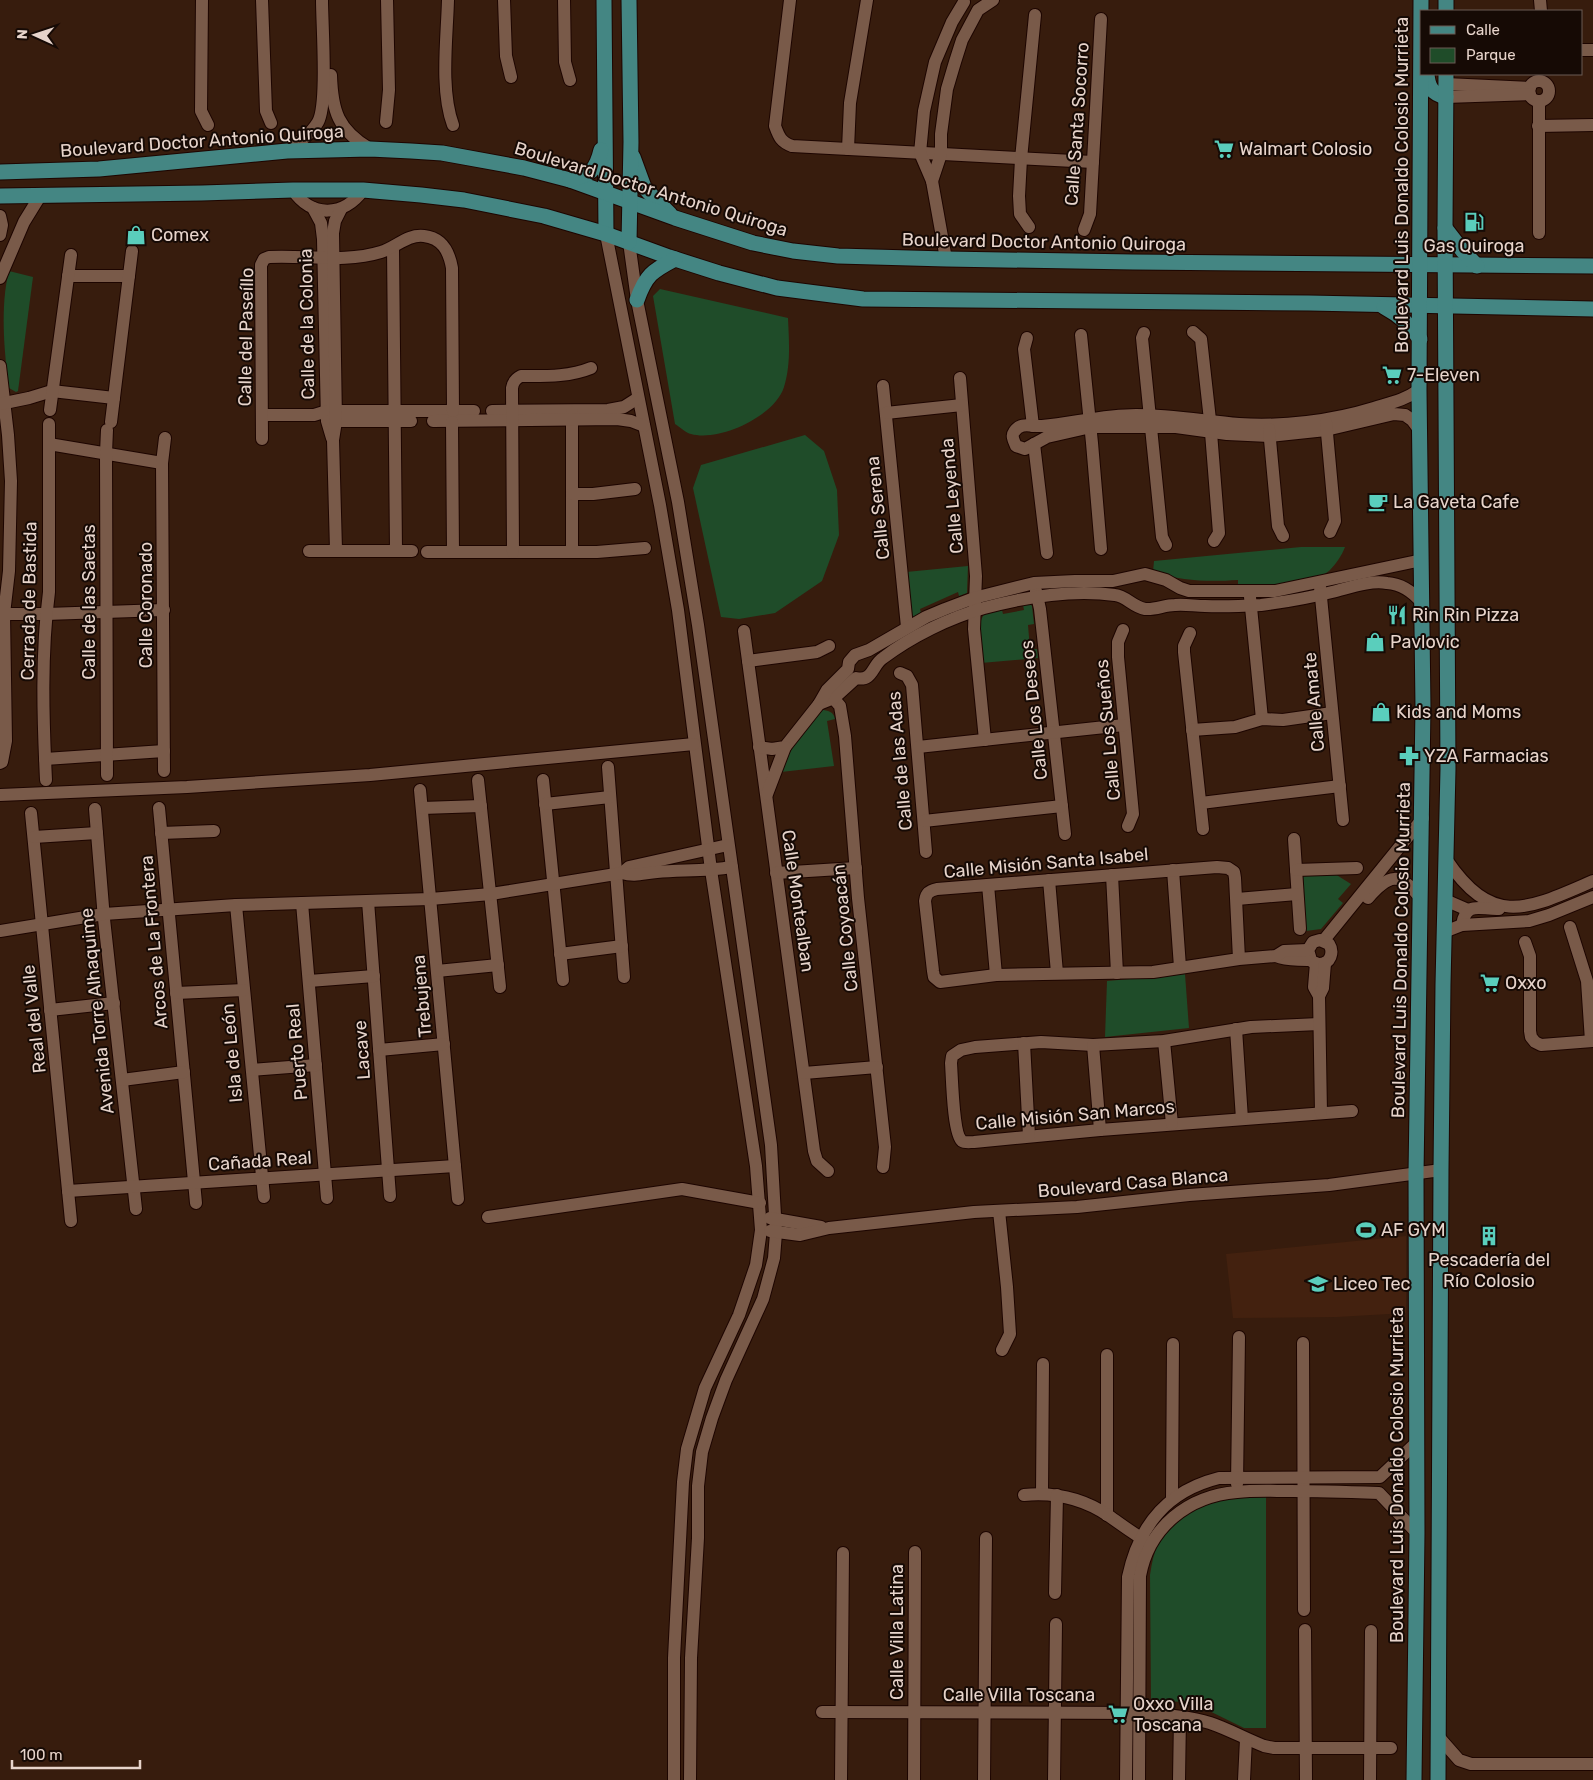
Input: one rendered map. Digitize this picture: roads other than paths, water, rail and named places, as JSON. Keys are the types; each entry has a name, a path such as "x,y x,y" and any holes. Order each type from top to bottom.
{"main road":[{"path":"604,0 606,234"},
{"path":"629,0 629,242"},
{"name":"Boulevard Luis Donaldo Colosio Murrieta","path":"1414,1780 1417,1533 1416,1174 1423,818 1419,390 1421,75"},
{"path":"1427,75 1428,84 1438,96 1446,85"},
{"path":"1438,1780 1437,1642 1441,1170 1444,932 1448,812 1446,85"},
{"path":"570,180 589,174 595,168 605,139"},
{"name":"Boulevard Doctor Antonio Quiroga","path":"0,172 99,169 287,151 370,149 442,154 524,168 570,180 675,218 753,243 792,251 847,256 946,260 1593,266"},
{"path":"606,158 612,164 623,166 630,157"},
{"path":"630,157 644,186 675,218"},
{"path":"0,196 363,190 464,200 544,216 606,234 719,273 777,288 863,298 1593,309"},
{"path":"1390,264 1411,250 1420,227"},
{"path":"1445,228 1462,250 1478,266"},
{"path":"637,300 648,277 675,259"},
{"path":"1380,305 1400,316 1410,325 1420,339"},
{"path":"1446,346 1455,324 1464,313 1474,307"},
{"path":"1422,610 1427,626 1432,660 1436,664 1448,668"},
{"path":"1423,707 1436,707 1440,713 1441,770 1448,812"},
{"path":"1416,1642 1437,1642"}],"street":[{"path":"202,0 201,111 208,125"},
{"path":"262,0 266,111 271,123"},
{"path":"287,151 311,131 318,123 322,113 322,0"},
{"path":"330,0 332,89 336,113 349,133 370,149"},
{"path":"386,122 389,90 387,0"},
{"path":"448,0 446,87 447,104 453,125"},
{"path":"504,0 506,56 511,77"},
{"path":"564,0 565,62 570,80"},
{"path":"790,0 775,126 779,138 785,143 792,146 1092,162"},
{"path":"848,149 850,103 867,0"},
{"path":"932,181 940,154 947,89 962,40 978,10 993,0"},
{"path":"946,260 932,181 920,153 924,111 934,62 947,31 964,1 978,10"},
{"path":"1029,227 1020,214 1021,159 1035,15"},
{"name":"Calle Santa Socorro","path":"1084,230 1090,214 1101,20"},
{"path":"1446,85 1494,91 1536,87 1539,233"},
{"path":"322,113 336,113"},
{"path":"1538,126 1593,125"},
{"name":"Calle de la Colonia","path":"293,190 302,201 313,208 322,231 329,258"},
{"path":"313,208 327,211 341,209 350,205 363,190"},
{"path":"0,278 24,222 40,196"},
{"name":"Calle de la Colonia","path":"336,550 333,440 328,416 329,258 334,227 341,209"},
{"path":"0,216 2,225 0,235"},
{"path":"606,234 684,642 694,744 760,1203 761,1223 756,1265 739,1315 705,1388 687,1449 681,1506 674,1658 674,1780"},
{"name":"Calle del Paseíllo","path":"262,439 262,262 267,258 273,257 329,258 374,254 393,248 408,238 425,236 438,241 447,250 452,268 453,552"},
{"path":"629,242 637,300 678,502 688,565 771,1145 776,1219 774,1258 763,1299 726,1380 702,1452 698,1486 698,1538 691,1658 690,1780"},
{"path":"393,248 396,550"},
{"path":"2,404 29,398 52,390 114,398 132,251"},
{"path":"50,410 71,254"},
{"path":"68,276 129,276"},
{"path":"1193,332 1201,339 1210,426 1219,533 1214,541"},
{"path":"1144,333 1142,338 1162,537 1166,545"},
{"path":"1081,335 1101,549"},
{"path":"1027,338 1024,349 1033,426"},
{"path":"0,366 2,404 10,459 11,481 9,571 2,614 6,741 5,754 0,763"},
{"path":"513,552 512,388 516,378 578,373 591,368"},
{"name":"Calle Leyenda","path":"960,378 976,576 974,612 985,740"},
{"name":"Calle Serena","path":"883,386 907,627"},
{"path":"1090,423 1047,437 1029,448 1016,446 1013,437 1014,432 1020,426 1090,423 1150,421 1176,428 1210,426 1269,430 1326,425 1368,415 1419,390"},
{"name":"Calle de las Saetas","path":"107,775 106,453 114,398"},
{"path":"616,414 638,398"},
{"path":"886,413 962,406"},
{"path":"433,421 474,411"},
{"path":"492,411 512,416"},
{"path":"262,415 512,416 616,414 644,426"},
{"path":"1368,415 1400,414 1412,420 1420,431"},
{"path":"572,415 572,552"},
{"path":"394,416 411,421"},
{"name":"Cerrada de Bastida","path":"46,780 44,676 46,614 49,592 49,424"},
{"path":"1326,425 1335,521 1330,532"},
{"path":"1269,430 1278,526 1283,536"},
{"name":"Calle Coronado","path":"164,771 162,463 165,438"},
{"path":"49,444 162,463"},
{"path":"1034,444 1047,554"},
{"path":"572,494 593,494 635,489"},
{"path":"427,552 620,552 645,548"},
{"path":"309,551 412,551"},
{"path":"1422,560 1275,591 1189,591 1146,574 1113,581 1034,583 974,598 926,617 869,650 855,655 849,662 852,673 862,679 868,677 873,672 877,662 915,638 974,612 1037,597 1087,593 1117,595 1147,609 1171,605 1251,606 1294,600 1368,584 1387,582 1406,588 1422,610"},
{"path":"671,567 688,565"},
{"path":"1125,598 1124,588 1128,578"},
{"name":"Calle Amate","path":"1319,582 1343,820"},
{"name":"Calle Los Deseos","path":"1034,583 1054,732 1065,834"},
{"path":"1171,605 1175,592 1172,584"},
{"path":"1250,592 1262,719"},
{"path":"2,614 164,610"},
{"name":"Calle Los Sueños","path":"1123,630 1119,637 1117,649 1133,814 1128,826"},
{"name":"Calle Montealban","path":"744,631 814,1150 817,1161 828,1171"},
{"path":"1190,633 1186,640 1184,652 1203,828"},
{"path":"892,636 900,647"},
{"path":"748,661 817,652 829,646"},
{"path":"766,797 785,747 819,704 852,673"},
{"name":"Calle de las Adas","path":"900,673 907,676 912,685 926,852"},
{"name":"Calle Coyoacán","path":"830,694 840,706 845,736 856,868 885,1147 883,1167"},
{"path":"1192,730 1235,727 1262,719 1283,720 1332,713"},
{"path":"918,746 1124,725"},
{"path":"0,795 187,788 362,775 694,744"},
{"path":"759,747 772,749 785,747"},
{"path":"45,759 164,751"},
{"path":"608,768 619,873 624,977"},
{"path":"478,780 500,987"},
{"path":"543,780 563,980"},
{"path":"1201,803 1340,786"},
{"name":"Trebujena","path":"420,790 458,1199"},
{"path":"546,804 610,797"},
{"path":"422,808 481,806"},
{"path":"924,822 1062,806"},
{"name":"Arcos de La Frontera","path":"159,808 184,1072"},
{"name":"Avenida Torre Alhaquime","path":"95,809 104,914 136,1209"},
{"name":"Real del Valle","path":"31,813 71,1221"},
{"path":"1326,942 1423,818"},
{"path":"161,833 214,830"},
{"path":"34,837 97,833"},
{"path":"1294,839 1300,929"},
{"path":"0,931 104,914 236,905 368,902 490,894 619,873 629,868 728,845"},
{"path":"1446,859 1454,871 1477,893 1490,902 1503,907"},
{"path":"619,873 632,876 655,872 711,870 732,867"},
{"name":"Calle Misión Santa Isabel","path":"1239,959 1235,878 1234,872 1231,869 1218,867 1173,870 937,889 926,894 925,901 933,971 936,980 940,982 996,975 1153,972 1239,959 1276,956 1284,960 1315,959"},
{"path":"776,873 856,868"},
{"path":"1296,870 1357,868"},
{"path":"1173,870 1180,967"},
{"path":"1112,875 1117,973"},
{"path":"1049,880 1057,973"},
{"path":"1326,942 1377,888 1387,880 1403,881 1411,886 1420,898"},
{"path":"1445,900 1468,910 1480,907 1500,909 1503,907 1526,906 1547,901 1593,881"},
{"path":"988,885 996,975"},
{"path":"1236,899 1298,894"},
{"path":"1444,932 1462,925 1529,921 1593,897"},
{"name":"Lacave","path":"368,902 390,1196"},
{"name":"Puerto Real","path":"302,903 327,1198"},
{"name":"Isla de León","path":"236,905 264,1197"},
{"path":"1526,906 1529,921"},
{"path":"1462,925 1463,917 1468,910"},
{"path":"1525,942 1530,956 1529,1018 1531,1037 1535,1042 1542,1045 1592,1041 1587,981 1570,927"},
{"path":"1315,959 1330,958 1332,954 1326,942 1320,940 1313,942 1315,959 1323,988 1319,996 1321,1113"},
{"path":"560,954 622,946"},
{"path":"437,972 498,965"},
{"path":"309,981 374,976"},
{"path":"176,993 244,990"},
{"path":"50,1010 114,1003"},
{"name":"Calle Misión San Marcos","path":"1319,1024 1236,1029 1164,1041 1093,1045 1024,1043 961,1050 952,1056 951,1062 956,1130 961,1140 964,1142 974,1142 1172,1124 1352,1111"},
{"path":"1236,1029 1242,1119"},
{"path":"1164,1041 1172,1124"},
{"path":"1024,1043 1029,1136"},
{"path":"379,1050 444,1044"},
{"path":"1093,1045 1100,1130"},
{"path":"252,1070 316,1065"},
{"path":"804,1073 877,1067"},
{"path":"122,1080 184,1072 196,1203"},
{"name":"Cañada Real","path":"68,1191 455,1166"},
{"name":"Boulevard Casa Blanca","path":"761,1223 776,1233 800,1236 829,1228 999,1211 1077,1207 1189,1195 1328,1185 1441,1170"},
{"path":"488,1217 682,1189 760,1203"},
{"path":"999,1211 1010,1334 1002,1350"},
{"name":"Boulevard Casa Blanca","path":"761,1223 776,1219 829,1228"},
{"path":"1237,1491 1238,1337"},
{"path":"1303,1343 1304,1610"},
{"path":"1172,1344 1172,1498"},
{"path":"1107,1355 1108,1515"},
{"path":"1042,1494 1043,1364"},
{"path":"1416,1442 1380,1478 1378,1484 1379,1493 1417,1533"},
{"path":"687,1449 702,1452"},
{"path":"1140,1780 1140,1576 1149,1525 1172,1498 1203,1482 1220,1478 1237,1477 1346,1492 1379,1493"},
{"path":"1126,1780 1125,1714 1128,1577 1134,1553 1146,1540 1180,1512 1209,1497 1237,1491 1304,1485 1346,1478 1380,1478"},
{"path":"1346,1478 1346,1492"},
{"path":"1024,1495 1057,1495 1084,1503 1108,1515 1146,1540"},
{"path":"1055,1593 1057,1495"},
{"path":"984,1780 986,1538"},
{"name":"Calle Villa Latina","path":"914,1552 914,1780"},
{"path":"842,1780 843,1553"},
{"path":"1054,1780 1056,1624"},
{"path":"1305,1630 1306,1780"},
{"path":"1370,1631 1370,1780"},
{"path":"674,1658 691,1658"},
{"name":"Calle Villa Toscana","path":"822,1712 1139,1713 1180,1717 1212,1724 1246,1739 1274,1748 1391,1748"},
{"path":"1179,1780 1180,1717"},
{"path":"1437,1736 1459,1760 1471,1764 1593,1764"},
{"path":"1244,1780 1246,1739"}],"place":[{"name":"Walmart Colosio","path":"1224,149"},
{"name":"Gas Quiroga","path":"1474,222"},
{"name":"Comex","path":"136,235"},
{"name":"7-Eleven","path":"1392,375"},
{"name":"La Gaveta Cafe","path":"1378,502"},
{"name":"Rin Rin Pizza","path":"1397,615"},
{"name":"Pavlovic","path":"1375,642"},
{"name":"Kids and Moms","path":"1381,712"},
{"name":"YZA Farmacias","path":"1409,756"},
{"name":"Oxxo","path":"1490,983"},
{"name":"AF GYM","path":"1366,1230"},
{"name":"Pescadería del Río Colosio","path":"1489,1236"},
{"name":"Liceo Tec","path":"1318,1284"},
{"name":"Oxxo Villa Toscana","path":"1118,1714"}]}
